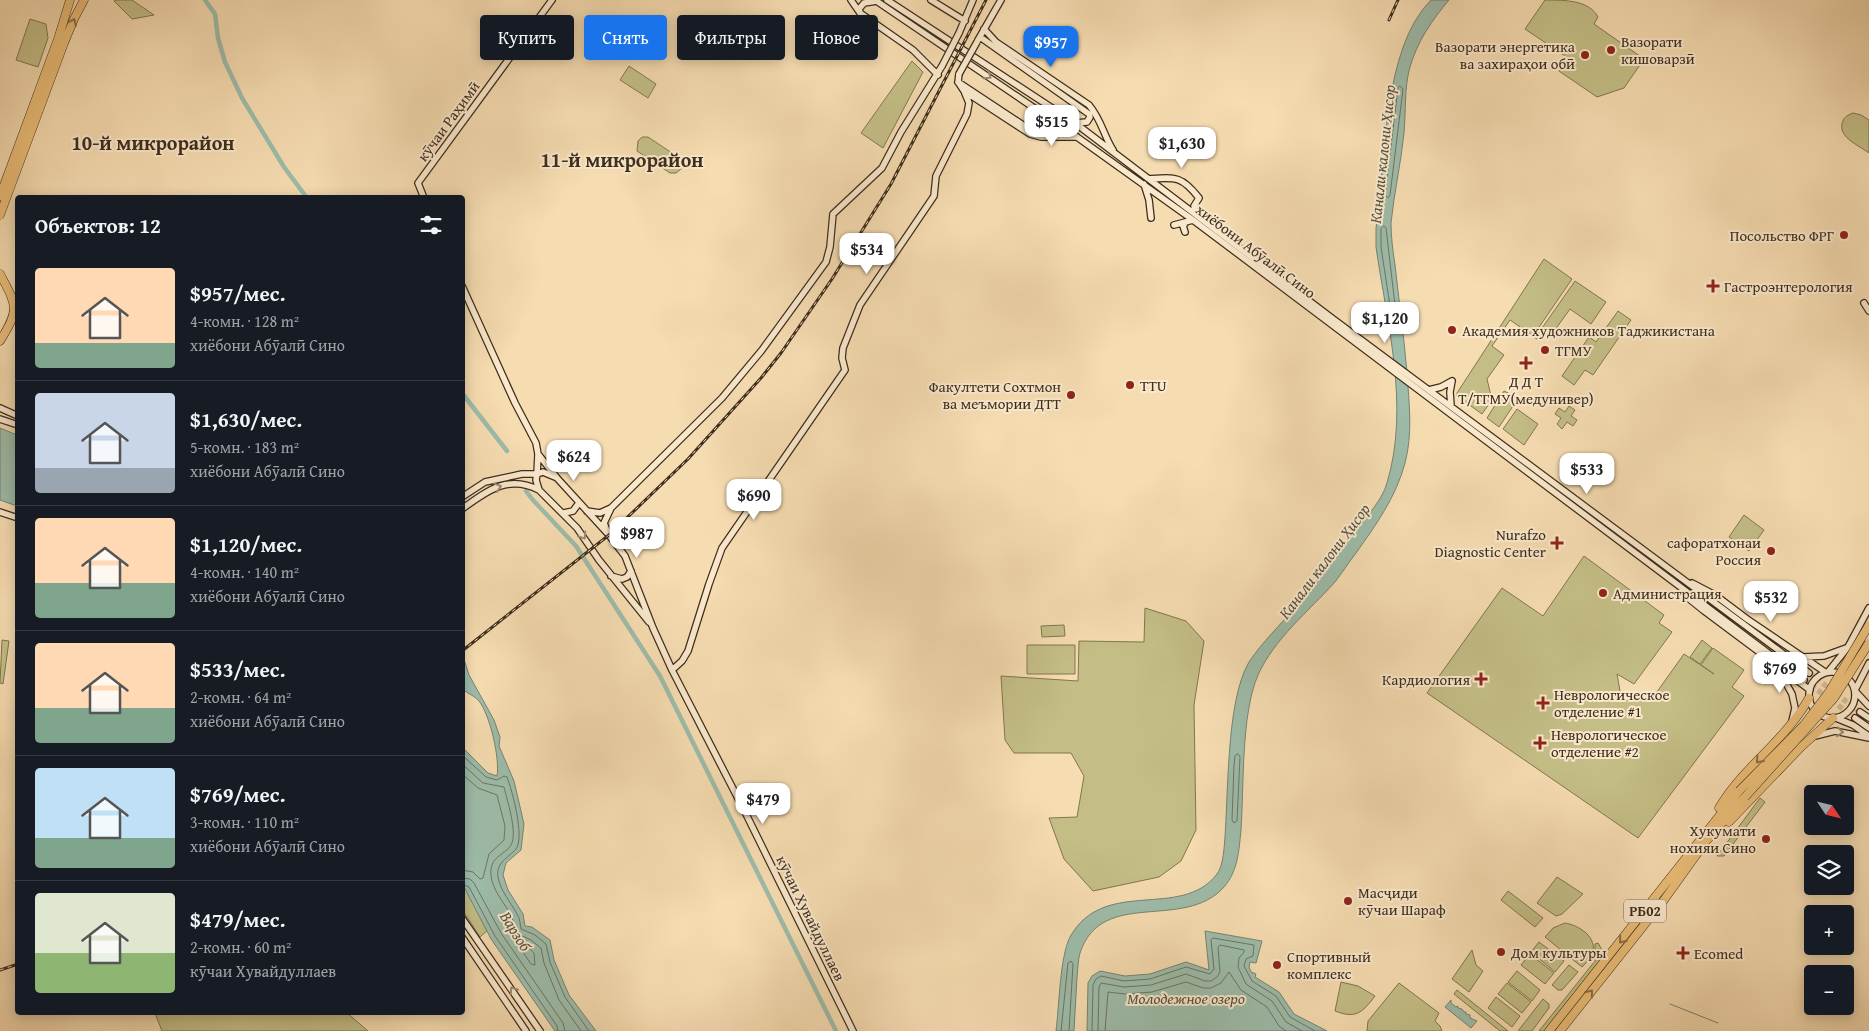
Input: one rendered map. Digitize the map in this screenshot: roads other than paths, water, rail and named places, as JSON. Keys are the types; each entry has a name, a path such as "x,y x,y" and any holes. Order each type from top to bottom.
{"highway":[{"path":"0,196 58,39 70,0"},
{"path":"0,215 64,43 84,0"},
{"path":"0,341 15,312 14,303 1,277"},
{"path":"1742,794 1804,725 1829,692 1869,625"},
{"path":"1742,794 1834,698 1869,643"},
{"name":"РБ02","path":"1549,1031 1689,856 1709,828 1726,796 1801,712 1810,694"},
{"name":"РБ02","path":"1704,845 1717,835 1811,737 1834,718"},
{"name":"РБ02","path":"1709,828 1742,794"},
{"name":"РБ02","path":"1560,1031 1660,905 1742,794"}],"main road":[{"name":"кӯчаи Раҳимӣ","path":"423,195 418,183 552,0"},
{"path":"851,0 860,13 913,50 938,75"},
{"name":"хиёбони Абӯалӣ Сино","path":"887,0 1075,122 1200,217 1331,321"},
{"path":"931,0 964,21"},
{"path":"609,535 604,523 611,508 722,398 762,350 826,262 830,247 833,214 882,168 901,132 938,75 973,0"},
{"path":"672,670 682,661 688,650 708,584 722,548 845,370 842,358 843,348 860,305 934,196 936,176 967,114 969,103 958,82 959,74 1000,0"},
{"path":"860,13 859,9 864,3 876,1"},
{"name":"хиёбони Абӯалӣ Сино","path":"876,1 1144,184 1425,389 1804,680"},
{"path":"984,29 996,42 1089,105 1100,120 1105,137 1116,154"},
{"path":"979,39 1089,114 1089,120 1086,122 1075,122"},
{"path":"958,82 1026,127 1031,128 1037,124 1038,119 1029,104"},
{"path":"964,91 1030,134 1041,137 1077,137"},
{"path":"969,103 980,100"},
{"path":"1149,179 1175,178 1182,180 1199,198 1194,208 1200,217"},
{"path":"1144,184 1151,218"},
{"path":"1174,225 1193,220"},
{"path":"1185,232 1184,224 1193,220"},
{"name":"кӯчаи Хувайдуллаев","path":"465,293 512,396 536,443 538,454 536,480 539,490 578,528 611,576 653,628"},
{"path":"1864,303 1869,311"},
{"path":"1425,389 1441,387 1452,382 1450,392 1451,406"},
{"name":"хиёбони Абӯалӣ Сино","path":"1425,389 1451,406 1809,673"},
{"path":"0,408 15,415"},
{"path":"0,419 15,424"},
{"name":"кӯчаи Хувайдуллаев","path":"538,454 625,556 653,628 672,670 746,814 853,1031"},
{"path":"465,495 485,482 522,474 543,472 557,478"},
{"path":"465,507 487,491 508,484 528,484 539,490"},
{"path":"564,513 573,511 579,503"},
{"path":"587,511 600,512 611,508"},
{"path":"0,512 15,517"},
{"path":"611,576 627,577 631,571"},
{"path":"1684,580 1716,595 1827,672 1834,671 1846,675 1853,684 1855,697 1847,713 1834,718"},
{"path":"1680,586 1688,598 1776,665 1810,694 1815,710 1820,714 1853,725 1869,737"},
{"path":"1810,694 1815,679 1827,672 1848,647 1869,608"},
{"path":"1803,657 1824,656 1848,647"},
{"path":"1855,691 1869,663"},
{"path":"1776,665 1794,701 1795,708 1791,723"},
{"path":"1855,691 1869,706"},
{"path":"1860,712 1869,718"},
{"path":"1855,718 1869,728"},
{"path":"1811,737 1835,731 1869,737"},
{"path":"465,922 503,974 540,1031"},
{"path":"465,941 526,1031"}],"water":[{"path":"1431,0 1449,0 1426,32 1410,67 1406,92 1403,144 1391,223 1406,360 1410,429 1405,463 1401,475 1385,510 1356,553 1335,582 1273,649 1258,675 1249,709 1246,730 1241,830 1238,853 1229,881 1207,900 1188,907 1125,915 1106,921 1091,933 1080,953 1074,1031 1056,1031 1064,956 1070,937 1085,919 1102,908 1122,903 1184,895 1202,888 1219,871 1226,829 1229,752 1241,680 1254,655 1317,580 1373,509 1385,490 1394,454 1397,395 1376,247 1376,228 1389,108 1395,76 1403,47 1415,21"},
{"path":"0,428 15,434 15,505 0,500"},
{"name":"Варзоб","path":"465,662 469,675 494,720 500,737 499,746 514,781 524,824 521,850 506,863 503,875 508,890 523,914 525,926 532,927 550,940 554,960 569,995 596,1031 555,1031 491,939 465,889 465,750 488,773 497,776 498,768 496,748 487,716 479,701 465,691"},
{"name":"Молодежное озеро","path":"1205,931 1262,941 1256,963 1250,962 1251,972 1256,974 1255,977 1279,992 1294,1014 1327,1031 1087,1031 1088,983 1092,976 1100,971 1125,976 1150,974 1186,962 1209,970"},
{"path":"1451,1000 1451,1003 1470,1015 1470,1018 1477,1021 1471,1028 1445,1007"}],"waterway":[{"path":"205,0 215,14 218,38 225,62 242,98 284,167 305,195"},
{"path":"465,397 507,451"},
{"path":"526,491 576,546 660,676 836,1031"},
{"path":"1670,1004 1718,1023"}],"tunnel":[{"path":"1809,673 1860,712"},
{"path":"1804,680 1855,718"}],"railway":[{"path":"465,649 609,535 688,459 761,378 781,353 832,279 891,184 986,0"},
{"path":"1389,20 1398,0"},
{"path":"0,970 15,965"}],"place":[{"name":"Вазорати кишоварзӣ","path":"1611,50"},
{"name":"Вазорати энергетика ва захираҳои обӣ","path":"1585,55"},
{"name":"Посольство ФРГ","path":"1844,235"},
{"name":"Гастроэнтерология","path":"1713,286"},
{"name":"Академия художников Таджикистана","path":"1452,330"},
{"name":"ТГМУ","path":"1545,350"},
{"name":"Д Д Т Т/ТГМУ(медунивер)","path":"1526,363"},
{"name":"TTU","path":"1130,385"},
{"name":"Факултети Сохтмон ва меъмории ДТТ","path":"1071,395"},
{"name":"Nurafzo Diagnostic Center","path":"1557,543"},
{"name":"сафоратхонаи Россия","path":"1771,551"},
{"name":"Администрация","path":"1603,593"},
{"name":"Кардиология","path":"1481,679"},
{"name":"Неврологическое отделение #1","path":"1543,703"},
{"name":"Неврологическое отделение #2","path":"1540,743"},
{"name":"Хукумати нохияи Сино","path":"1766,839"},
{"name":"Масҷиди кӯчаи Шараф","path":"1348,901"},
{"name":"Дом культуры","path":"1501,952"},
{"name":"Ecomed","path":"1683,953"},
{"name":"Спортивный комплекс","path":"1277,965"}],"district":[{"name":"10-й микрорайон","path":"153,142"},
{"name":"11-й микрорайон","path":"622,159"}],"water label":[{"name":"Канали калони Ҳисор","path":"1382,154"},
{"name":"Канали калони Ҳисор","path":"1324,561"}]}
